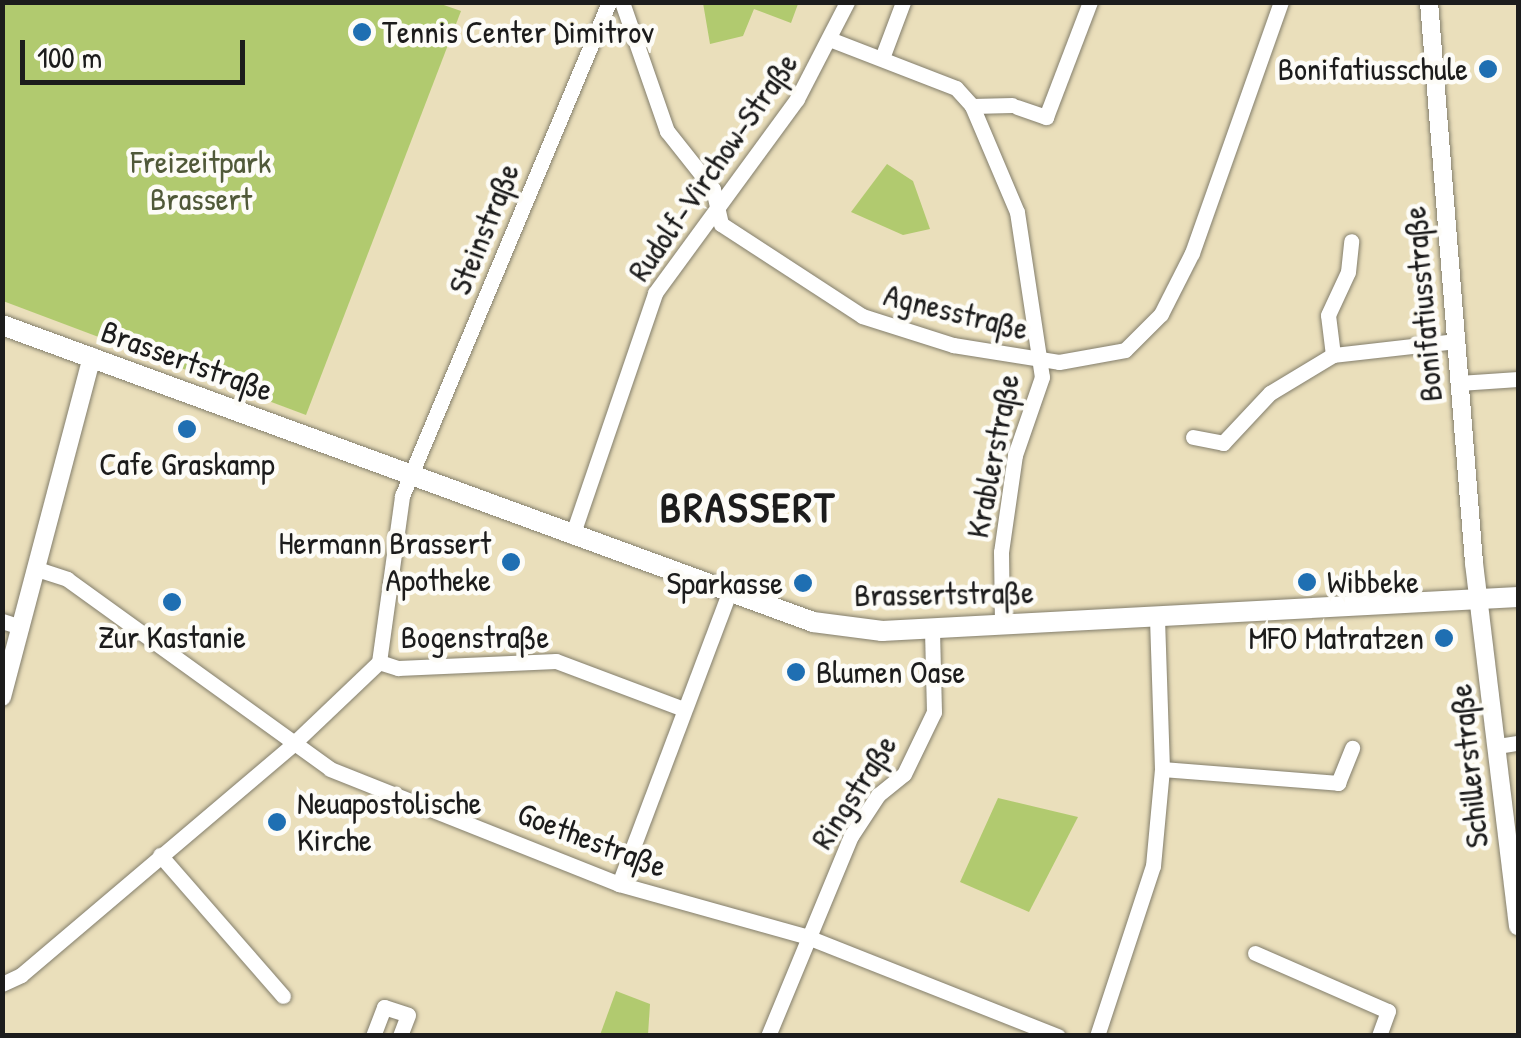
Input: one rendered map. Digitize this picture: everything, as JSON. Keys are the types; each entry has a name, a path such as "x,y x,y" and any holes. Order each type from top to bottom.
{"main road":[{"name":"Brassertstraße","path":"2,325 411,478 813,622 932,628 1518,597"}],"street":[{"name":"Steinstraße","path":"411,478 609,2"},
{"name":"Agnesstraße","path":"622,2 667,131 713,189 721,224 790,275 862,316 954,345 1038,361 1125,350 1162,314 1192,253 1282,2"},
{"name":"Rudolf-Virchow-Straße","path":"572,536 655,293 832,40 846,2"},
{"path":"882,58 903,2"},
{"path":"832,40 956,88 972,106 1015,106 1046,117 1090,2"},
{"name":"Bonifatiusstraße","path":"1429,2 1480,599"},
{"name":"Krablerstraße","path":"972,106 1016,212 1042,377 1015,455 1007,504 1002,624"},
{"path":"1333,356 1328,315 1348,272 1351,241"},
{"path":"1194,438 1214,446 1230,439 1270,393 1333,356 1455,341"},
{"path":"2,697 12,624 37,569 92,357"},
{"path":"1459,384 1518,379"},
{"name":"Bogenstraße","path":"2,984 21,976 292,744 378,662 402,496 411,478"},
{"name":"Goethestraße","path":"37,569 68,579 330,769 619,884 805,936 1058,1036"},
{"path":"619,884 729,594"},
{"name":"Schillerstraße","path":"1480,599 1518,926"},
{"path":"1097,1036 1152,866 1162,769 1157,617"},
{"name":"Ringstraße","path":"768,1036 805,936 851,836 878,794 904,774 934,712 932,628"},
{"name":"Bogenstraße","path":"378,662 398,668 556,661 684,710"},
{"path":"1498,746 1518,743"},
{"path":"1162,769 1338,782 1352,748"},
{"path":"160,855 282,996"},
{"path":"1255,953 1388,1010 1379,1036"},
{"path":"373,1036 384,1007 408,1014 400,1036"}],"green space":[{"name":"Freizeitpark Brassert","path":"3,3 438,3 461,11 306,415 3,301"},
{"path":"703,3 798,4 791,23 754,9 743,36 710,44"},
{"path":"887,164 913,181 930,229 903,235 851,212"},
{"path":"998,798 1078,817 1029,912 960,882"},
{"path":"616,991 650,1004 648,1035 600,1035"}],"place":[{"name":"Tennis Center Dimitrov","path":"362,32"},
{"name":"Bonifatiusschule","path":"1488,69"},
{"name":"Cafe Graskamp","path":"187,429"},
{"name":"Hermann Brassert Apotheke","path":"511,562"},
{"name":"Wibbeke","path":"1307,582"},
{"name":"Sparkasse","path":"803,583"},
{"name":"Zur Kastanie","path":"172,602"},
{"name":"MFO Matratzen","path":"1444,638"},
{"name":"Blumen Oase","path":"796,672"},
{"name":"Neuapostolische Kirche","path":"277,822"}],"district":[{"name":"BRASSERT","path":"748,507"}]}
